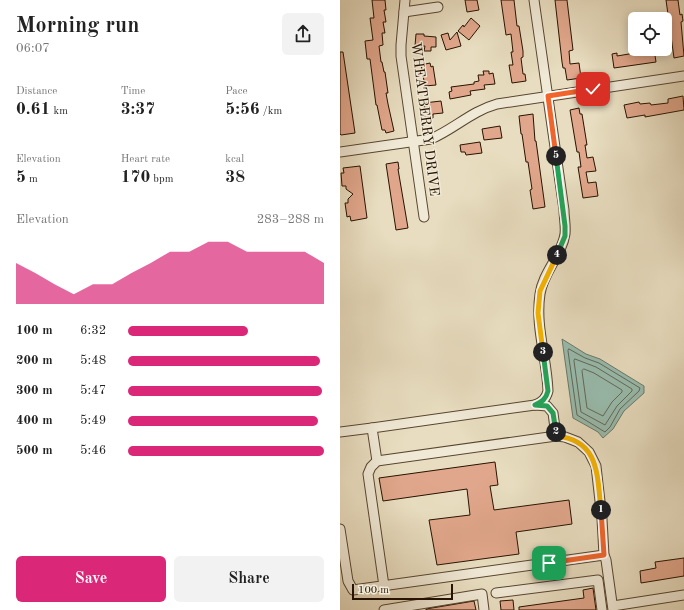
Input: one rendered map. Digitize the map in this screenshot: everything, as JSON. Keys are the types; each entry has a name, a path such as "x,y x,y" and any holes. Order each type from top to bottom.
{"street":[{"name":"WHEATBERRY DRIVE","path":"405,0 400,51 424,217"},
{"path":"534,0 564,210 565,236 540,291 538,313 548,391 542,402 535,405"},
{"path":"404,12 438,7"},
{"path":"340,152 431,139 487,106 684,76"},
{"path":"342,432 535,405 547,406 553,413 556,436"},
{"path":"372,428 377,461"},
{"path":"384,586 368,474 371,467 377,461 556,436 565,437 578,442 589,452 596,466 602,519 604,555 613,608 684,595"},
{"path":"340,529 348,581 353,590 604,555"},
{"path":"496,593 598,580 602,610"},
{"path":"384,610 482,594 484,610"}],"water":[{"path":"562,339 586,354 600,359 644,386 644,393 624,411 613,429 603,438 598,432 573,418"}],"building":[{"path":"372,0 385,0 386,10 384,10 386,22 383,22 385,33 382,33 383,45 379,46 381,62 385,72 388,93 386,93 394,131 386,133 385,130 382,130 376,105 370,59 367,59 365,41 373,40 370,18 374,18"},
{"path":"465,0 477,0 479,10 467,12"},
{"path":"501,0 514,0 517,26 519,26 523,51 523,57 521,58 523,74 525,74 526,81 512,83 509,65 513,65 511,34 506,35"},
{"path":"555,0 567,0 573,50 569,51 570,64 579,63 581,78 567,80 565,68 563,68"},
{"path":"666,0 678,0 680,15 682,14 683,21 681,22 684,56 674,58 672,44 672,12 668,12"},
{"path":"471,18 480,26 469,40 458,31 463,25 464,27"},
{"path":"457,32 461,46 446,50 441,35 448,33 450,40"},
{"path":"416,34 436,37 436,47 431,47 431,51 424,51 425,46 415,46"},
{"path":"340,52 343,52 355,133 341,135 340,134"},
{"path":"617,53 617,56 628,54 628,56 655,56 656,62 614,68 612,54"},
{"path":"430,63 431,67 433,66 436,85 425,86 421,65"},
{"path":"483,71 489,71 489,74 493,73 495,84 484,85 485,89 470,91 471,95 450,99 449,92 452,91 451,87 474,84 474,82 479,81 478,75 484,75"},
{"path":"683,96 684,110 645,117 645,115 627,118 624,105 639,102 640,104 650,103 651,105 668,103 668,99"},
{"path":"441,101 443,113 433,114 433,118 425,119 424,103"},
{"path":"579,108 580,114 582,114 587,145 585,145 587,158 593,157 596,171 586,172 588,183 596,182 598,196 583,198 578,167 581,167 579,152 577,152 570,110"},
{"path":"533,114 535,141 545,207 533,209 528,162 526,162 519,116"},
{"path":"500,126 502,138 484,140 482,129"},
{"path":"480,142 482,153 466,155 465,152 461,152 460,145"},
{"path":"398,162 408,228 396,230 386,164"},
{"path":"360,166 367,218 351,221 350,216 347,217 345,203 348,203 348,199 353,194 346,189 346,186 342,186 341,173 344,173 343,168"},
{"path":"495,462 498,485 490,486 494,510 569,500 572,524 516,532 519,554 437,565 429,520 470,515 467,489 383,501 379,478"},
{"path":"684,558 684,576 641,583 640,571 656,568 655,562"},
{"path":"593,588 596,610 519,610 519,607 584,598 583,590"},
{"path":"513,600 514,610 501,610 500,601"},
{"path":"474,601 476,610 426,610 426,609"}],"route":[{"path":"549,563 604,555 602,519 596,466 589,452 578,442 565,437 556,436 553,413 547,406 535,405 542,402 548,391 538,313 540,291 565,236 564,210 548,96 593,89"}]}
